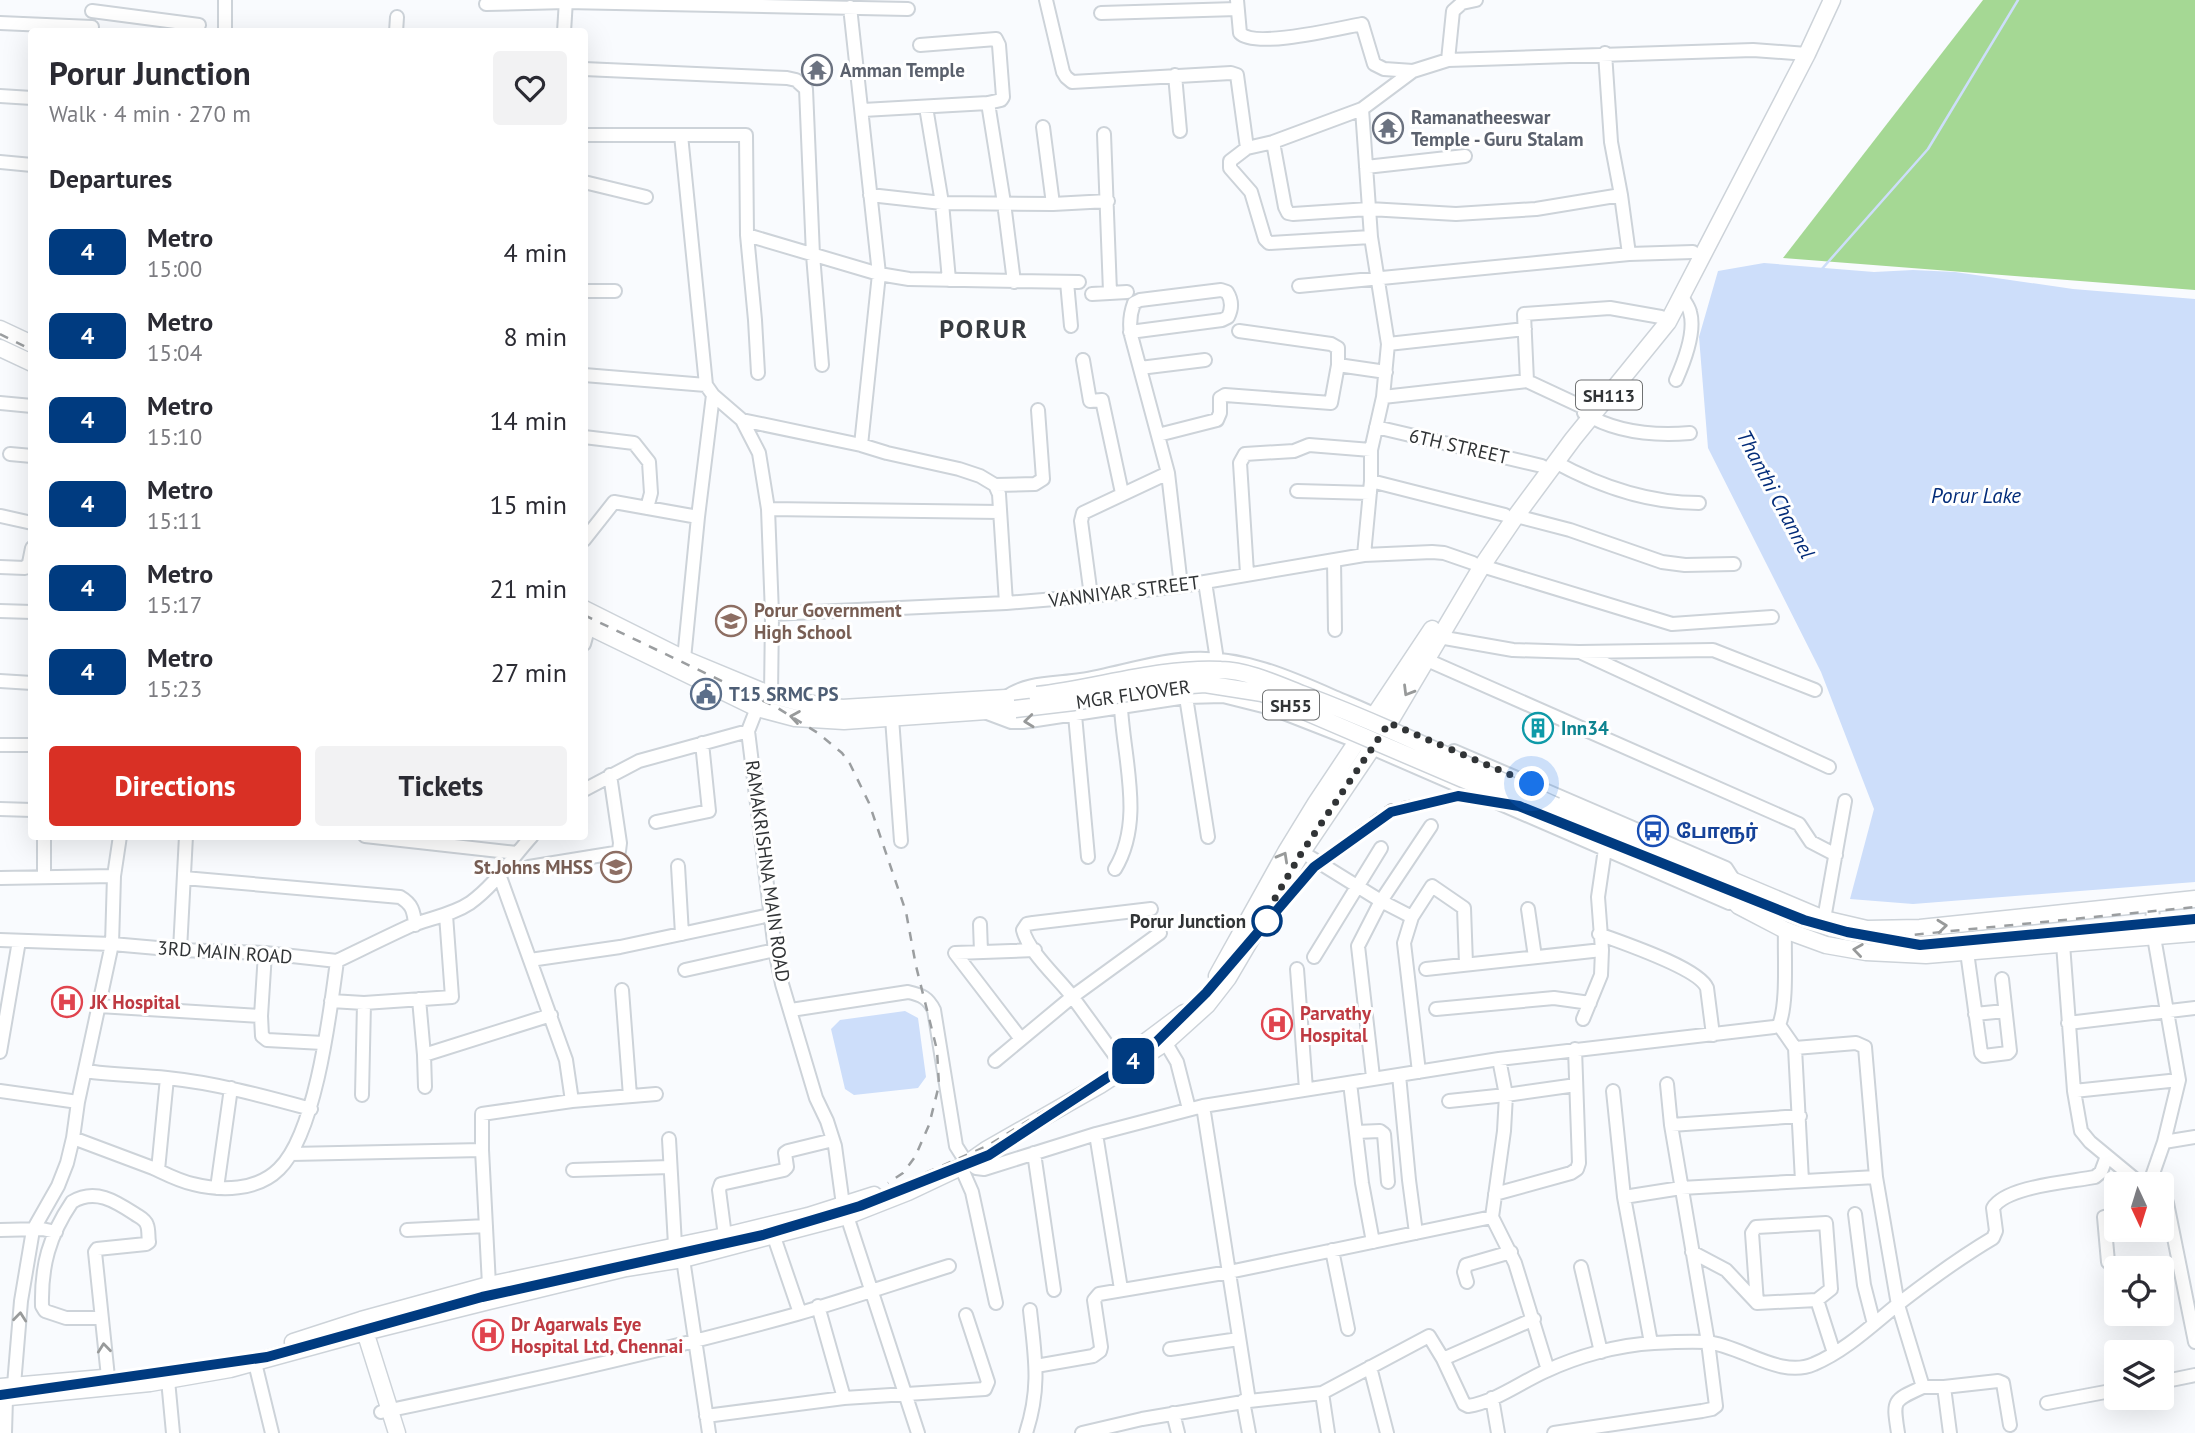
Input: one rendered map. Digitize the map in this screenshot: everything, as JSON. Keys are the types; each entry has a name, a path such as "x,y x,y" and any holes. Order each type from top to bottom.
{"main road":[{"name":"SH113","path":"1804,54 1823,0"},
{"name":"SH113","path":"1588,413 1668,322 1682,297 1710,231 1832,0"},
{"name":"SH113","path":"1383,719 1415,654 1510,515 1661,317 1678,290 1693,253 1710,231"},
{"path":"0,329 28,342"},
{"path":"0,348 28,361"},
{"name":"SH113","path":"5,1392 84,1391 168,1380 255,1363 489,1285 774,1237 964,1162 1122,1066 1207,1005 1228,978 1365,746 1427,660 1477,565"},
{"name":"SH55","path":"588,612 626,637 757,708 795,718 844,721 985,712"},
{"name":"SH55","path":"588,625 684,659 771,695 798,702 842,708 1015,701"},
{"name":"MGR FLYOVER","path":"985,712 1015,701 1186,670 1235,672 1326,703 1556,806 1712,880 1739,906"},
{"name":"SH113","path":"1162,1037 1199,1000 1217,976 1316,803 1365,746"},
{"path":"1442,779 1455,751"},
{"name":"MGR FLYOVER","path":"1712,880 1735,882"},
{"name":"SH55","path":"1735,882 1824,919 1867,929 1920,928 2195,899"},
{"name":"SH55","path":"1739,906 1785,930 1826,945 1866,952 1926,955 2195,933"},
{"name":"SH113","path":"5,1392 169,1370 260,1353 359,1327 626,1268 725,1236 845,1210"},
{"path":"359,1327 386,1411 397,1433"},
{"path":"386,1411 388,1433"}],"street":[{"path":"225,0 225,28"},
{"path":"1046,0 1063,72 1072,82 1175,75 1237,75 1247,148"},
{"path":"1448,60 1452,11 1462,4 1476,0"},
{"path":"564,28 566,1"},
{"path":"486,4 566,1 826,4 908,9"},
{"path":"1101,13 1237,5 1240,33 1247,38 1298,36 1362,24 1374,64 1384,69 1413,71"},
{"path":"92,28 93,6 200,25"},
{"path":"850,7 879,274 861,445"},
{"path":"396,28 397,17"},
{"path":"0,23 77,28"},
{"path":"863,110 988,103 1003,97 998,40 991,38 920,46"},
{"path":"1371,237 1274,244 1266,241 1251,192 1229,166 1230,161 1247,148 1273,142 1362,109 1413,71 1448,60 1753,50 1804,54"},
{"path":"1605,53 1611,142 1629,254"},
{"path":"588,69 796,79 806,89 813,255 822,365"},
{"path":"1175,75 1181,131"},
{"path":"0,96 28,98"},
{"path":"988,103 1014,282"},
{"path":"926,107 942,203 949,280"},
{"path":"1362,109 1371,237 1388,344 1383,397 1371,450 1364,555"},
{"path":"1043,127 1052,204"},
{"path":"1104,134 1110,292"},
{"path":"588,135 746,135 747,235 758,373"},
{"path":"681,135 710,390 684,659"},
{"path":"1273,142 1285,207 1288,213 1293,214 1370,209 1456,214 1536,209 1621,195"},
{"path":"1366,167 1465,156"},
{"path":"0,162 28,165"},
{"path":"588,183 646,197"},
{"path":"870,195 942,203 1052,204 1108,201"},
{"path":"747,235 879,274 909,279 1073,282 1071,326"},
{"path":"1299,286 1629,254 1693,253"},
{"path":"1130,332 1222,320 1231,312 1230,297 1227,292 1221,290 1140,300 1134,303 1130,314 1130,332 1168,473 1181,586"},
{"path":"588,291 615,291"},
{"path":"1092,294 1127,292"},
{"path":"1676,380 1686,357 1691,323 1690,310 1682,297"},
{"path":"1527,381 1524,314 1611,309 1661,317"},
{"path":"1388,344 1525,329"},
{"path":"1158,435 1217,420 1220,398 1225,395 1331,403 1339,351 1334,345 1239,331"},
{"path":"1083,360 1090,401 1102,400 1122,493"},
{"path":"1140,368 1205,360"},
{"path":"1338,365 1386,372"},
{"path":"588,375 710,390 742,420 760,453 768,509 772,614 771,695"},
{"path":"1383,397 1527,381 1605,425 1667,435 1690,433"},
{"path":"0,403 28,406"},
{"path":"995,485 1035,484 1043,479 1038,410"},
{"path":"742,420 959,469 980,475 995,485 999,494 1006,603"},
{"name":"6TH STREET","path":"1376,427 1548,464 1637,495 1673,503 1699,503"},
{"path":"588,437 634,443 649,462 650,493 647,508"},
{"path":"1247,573 1240,463 1245,454 1290,452 1309,445 1371,450"},
{"path":"10,454 28,456"},
{"path":"1091,596 1081,517 1086,510 1168,473"},
{"path":"1297,491 1370,487 1570,530 1662,562 1685,565 1734,564"},
{"path":"588,535 614,502 698,517"},
{"path":"768,509 1000,512"},
{"path":"1,516 28,522"},
{"name":"VANNIYAR STREET","path":"772,614 1006,603 1091,596 1181,586 1364,555 1444,553 1672,624 1772,617"},
{"path":"1335,560 1335,629"},
{"path":"0,567 25,568 28,564"},
{"path":"1205,582 1217,660"},
{"path":"0,611 28,612"},
{"path":"1439,637 1513,650 1713,650 1815,690"},
{"path":"1579,652 1829,767"},
{"path":"1015,701 1016,689 1082,680 1161,663 1191,659 1249,664 1316,689 1726,868 1735,882"},
{"path":"1427,660 1799,824 1811,842 1836,855"},
{"path":"0,681 28,683"},
{"path":"1302,720 1316,689"},
{"path":"985,712 1011,722 1075,715 1186,697 1223,696 1270,708 1442,779 1722,902 1739,906"},
{"path":"1186,697 1208,837"},
{"path":"588,788 639,761 748,731 757,708"},
{"path":"1115,869 1126,847 1130,826 1121,708"},
{"path":"1075,715 1088,857"},
{"path":"892,718 901,841"},
{"name":"RAMAKRISHNA MAIN ROAD","path":"748,731 770,915 782,984 816,1098 833,1140 845,1210 918,1433"},
{"path":"656,822 709,811 702,743"},
{"path":"0,745 28,745"},
{"path":"529,867 619,851 610,775"},
{"path":"1824,919 1845,801"},
{"path":"0,809 28,810"},
{"path":"1374,1077 1358,946 1381,901 1431,825"},
{"path":"44,840 44,877"},
{"path":"5,1433 5,1392 33,1230 67,1163 112,944 114,876 119,840"},
{"path":"180,950 186,840"},
{"path":"401,840 517,853"},
{"path":"73,1138 192,1184 217,1188 241,1187 262,1181 278,1170 291,1154 311,1109 337,961 415,925 469,904 500,877 529,840"},
{"path":"1314,957 1381,848"},
{"path":"1583,1019 1601,975 1598,897 1605,849"},
{"path":"1302,852 1412,917"},
{"path":"678,866 682,934"},
{"path":"0,878 114,876"},
{"path":"500,877 566,1060 572,1101"},
{"path":"184,878 400,897 410,903 414,911 415,925"},
{"path":"1419,1072 1403,947 1412,917 1432,886 1464,908 1466,964"},
{"path":"2152,904 2154,937 2179,1080 2154,1172"},
{"path":"1122,1066 1024,932 1027,925 1151,909"},
{"path":"1528,909 1535,957"},
{"path":"331,1002 364,1003 452,997 446,915"},
{"path":"530,960 620,947 770,915"},
{"path":"980,924 981,952"},
{"path":"1785,930 1784,994 1779,1025 1795,1048 1802,1181"},
{"path":"995,1061 1072,997 1160,933"},
{"path":"1599,934 1687,970 1704,981 1713,1035"},
{"name":"3RD MAIN ROAD","path":"0,940 265,953 337,961"},
{"path":"0,1052 5,1000 19,941"},
{"path":"2063,944 2074,1091 2081,1131 2126,1172"},
{"path":"685,970 775,950"},
{"path":"1021,1039 949,953 1035,950"},
{"path":"1426,969 1602,950"},
{"path":"1967,952 1981,1053 1984,1056 2010,1052 2002,979"},
{"path":"265,953 261,1033 267,1040 323,1042"},
{"path":"1297,969 1306,1089"},
{"path":"622,990 630,1096"},
{"path":"791,1010 908,992 930,1001 934,1010 957,1146 972,1192 996,1303"},
{"path":"1436,1009 1552,998 1590,1003"},
{"path":"419,999 425,1087"},
{"path":"362,1095 364,1003"},
{"path":"99,1006 261,1016"},
{"path":"2068,1023 2195,1008"},
{"path":"1975,1014 2005,1011"},
{"path":"424,1055 551,1015"},
{"path":"964,1162 984,1169 1096,1133 1189,1109 1374,1077 1575,1049 1713,1035 1779,1025"},
{"path":"1162,1037 1177,1062 1189,1109"},
{"path":"1795,1048 1856,1043 1865,1047 1876,1177 1898,1305 1923,1387"},
{"path":"1495,1195 1571,1174 1577,1169 1575,1049"},
{"path":"1499,1059 1506,1095 1504,1131 1492,1217 1510,1252 1534,1319 1548,1370"},
{"path":"85,1071 167,1078 231,1088 311,1109"},
{"path":"1399,1075 1416,1233"},
{"path":"158,1170 167,1078"},
{"path":"2074,1091 2179,1080"},
{"path":"1350,1083 1373,1242"},
{"path":"1554,1433 1712,1409 1716,1406 1709,1342 1681,1188 1667,1084"},
{"path":"1449,1101 1576,1085"},
{"path":"217,1188 231,1088"},
{"path":"0,1091 78,1102"},
{"path":"1613,1091 1625,1197 1651,1343"},
{"path":"489,1285 482,1114 572,1101 656,1094"},
{"path":"1203,1106 1239,1339 1249,1433"},
{"path":"1671,1125 1800,1116"},
{"path":"1356,1132 1380,1131 1384,1134 1388,1182"},
{"path":"1096,1133 1121,1289"},
{"path":"2164,1142 2195,1137"},
{"path":"669,1139 679,1252 709,1433"},
{"path":"725,1236 719,1189 721,1184 784,1170 787,1167 785,1153 788,1151 833,1140"},
{"path":"291,1154 482,1150"},
{"path":"1034,1153 1054,1290"},
{"path":"1082,1433 1173,1413 1246,1401 1322,1393 1429,1336 1464,1404 1472,1406 1548,1370 1601,1352 1651,1343 1709,1342 1783,1368 1793,1369 1815,1364 1853,1342 1963,1256 1993,1238 1996,1231 1993,1208 1997,1202 2026,1190 2095,1177 2101,1172 2107,1156"},
{"path":"573,1170 670,1167"},
{"path":"1625,1197 1681,1188 1876,1177"},
{"path":"101,1318 66,1318 42,1309 43,1267 56,1232 72,1202 84,1197 107,1197 146,1223 148,1244 96,1250 108,1377"},
{"path":"1856,1214 1864,1285 1874,1324"},
{"path":"1036,1366 1093,1356 1100,1352 1094,1300 1099,1294 1229,1272 1492,1217"},
{"path":"1692,1252 1726,1270 1757,1303 1817,1300 1831,1289 1826,1223 1756,1227 1752,1233 1757,1303"},
{"path":"407,1230 486,1226"},
{"path":"0,1230 42,1229 56,1232"},
{"path":"774,1237 800,1313"},
{"path":"2173,1242 2192,1311 2195,1342"},
{"path":"1332,1250 1348,1329"},
{"path":"1467,1282 1464,1268 1466,1265 1510,1252"},
{"path":"386,1411 695,1341 800,1313 949,1266"},
{"path":"1581,1266 1601,1352"},
{"path":"1817,1300 1833,1353"},
{"path":"818,1306 844,1398"},
{"path":"1026,1433 1034,1408 1036,1366 1030,1310"},
{"path":"706,1416 844,1398 982,1390 987,1388 988,1382 966,1315"},
{"path":"1443,1359 1534,1319"},
{"path":"1170,1349 1239,1339"},
{"path":"255,1363 272,1433"},
{"path":"1370,1367 1387,1433"},
{"path":"2174,1380 2195,1376"},
{"path":"168,1380 173,1433"},
{"path":"1898,1433 1895,1412 1897,1401 1901,1397 1923,1387 1944,1388 1998,1381 2003,1383 2010,1425"},
{"path":"1944,1388 1950,1433"},
{"path":"2047,1403 2104,1392"},
{"path":"1322,1393 1328,1433"},
{"path":"1492,1398 1498,1433"},
{"path":"1173,1413 1178,1433"},
{"path":"1142,1419 1145,1433"}],"green space":[{"path":"1983,0 2195,0 2195,290 1783,258"}],"water":[{"name":"Porur Lake","path":"1764,263 1874,272 1955,272 2073,289 2195,299 2195,882 1913,904 1850,899 1874,809 1821,672 1708,448 1699,337 1718,271"},
{"path":"905,1011 918,1018 926,1077 918,1088 854,1095 845,1089 831,1029 840,1020"}],"waterway":[{"name":"Thanthi Channel","path":"1821,270 1928,149 2018,0"}],"railway":[{"path":"0,334 28,348"},
{"path":"588,617 776,707 818,733 842,753 850,764 869,803 906,912 937,1050 939,1085 929,1125 915,1157 903,1173 888,1183"},
{"path":"0,1391 266,1353 480,1293 762,1232 859,1202 987,1146 1143,1050 1203,992 1308,864 1389,805 1459,791 1520,800 1806,916 1848,929 1901,936 2195,907"},
{"path":"1899,941 1920,945 2195,919"}],"metro line":[{"name":"4","path":"0,1395 267,1357 482,1297 763,1235 860,1206 989,1155 1146,1052 1206,993 1314,867 1391,812 1458,796 1519,806 1804,920 1847,932 1920,945 2195,919"}],"place":[{"name":"Amman Temple","path":"817,70"},
{"name":"Ramanatheeswar Temple - Guru Stalam","path":"1388,128"},
{"name":"Porur Government High School","path":"731,621"},
{"name":"T15 SRMC PS","path":"706,694"},
{"name":"Inn34","path":"1538,728"},
{"name":"போரூர்","path":"1653,831"},
{"name":"St.Johns MHSS","path":"616,867"},
{"name":"Porur Junction","path":"1267,921"},
{"name":"JK Hospital","path":"67,1002"},
{"name":"Parvathy Hospital","path":"1277,1024"},
{"name":"Dr Agarwals Eye Hospital Ltd, Chennai","path":"488,1335"}],"district":[{"name":"PORUR","path":"984,328"}],"route":[{"path":"1267,921 1267,912 1302,852 1389,723 1532,784"}]}
